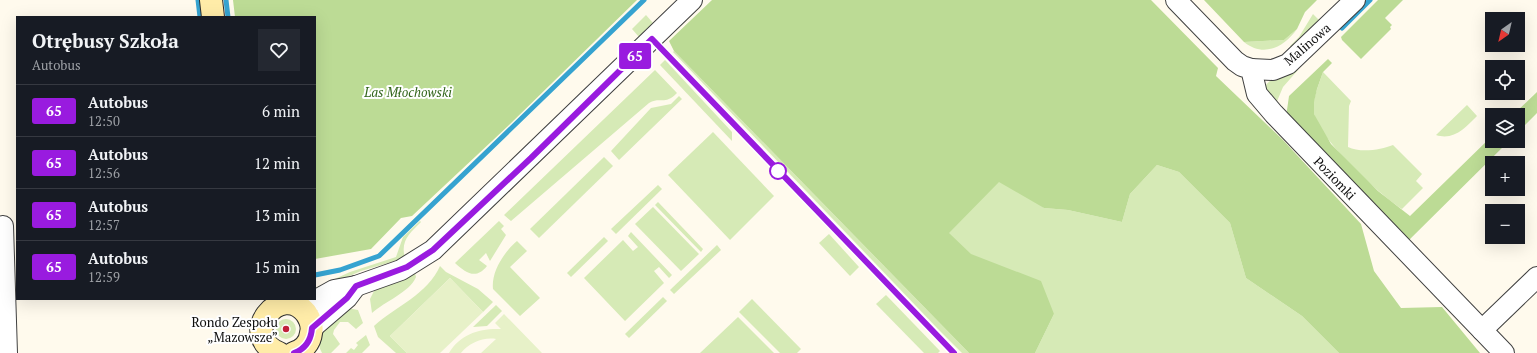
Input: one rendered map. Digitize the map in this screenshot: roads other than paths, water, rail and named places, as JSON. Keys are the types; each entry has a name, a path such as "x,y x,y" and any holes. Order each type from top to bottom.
{"main road":[{"path":"211,0 213,16"},
{"path":"256,300 263,319 262,335 271,350"},
{"path":"263,319 272,308 289,303 308,316 306,345"}],"street":[{"path":"289,303 309,304 334,290 356,286 407,267 433,250 692,0"},
{"path":"1176,0 1235,61 1242,66 1251,69"},
{"name":"Malinowa","path":"1251,69 1273,70 1288,64 1355,0"},
{"name":"Poziomki","path":"1251,69 1257,94 1274,114 1504,353"},
{"path":"7,226 7,353"},
{"path":"1482,330 1537,277"},
{"path":"306,345 356,286"}],"waterway":[{"path":"198,0 200,16"},
{"path":"226,0 228,16"},
{"path":"316,275 340,270 379,256 644,0"},
{"path":"1342,28 1370,0"}],"place":[{"name":"Rondo Zespołu „Mazowsze”","path":"286,329"}],"park label":[{"name":"Las Młochowski","path":"408,92"}]}
